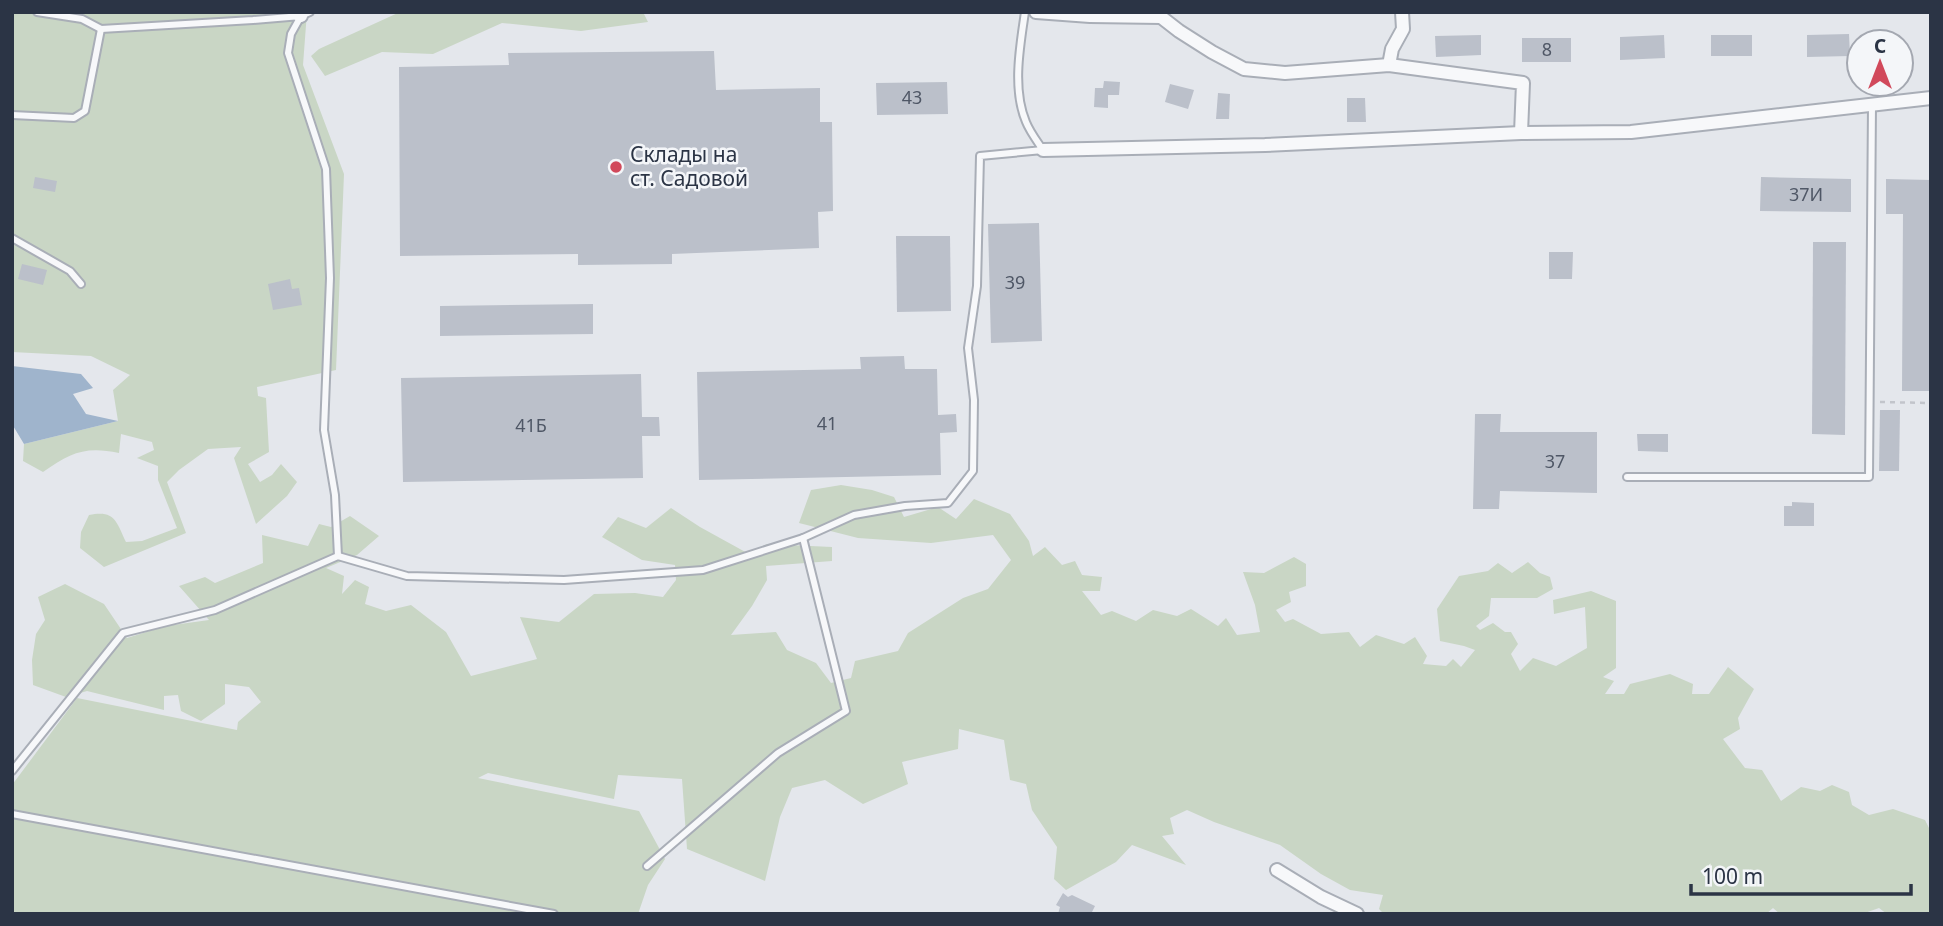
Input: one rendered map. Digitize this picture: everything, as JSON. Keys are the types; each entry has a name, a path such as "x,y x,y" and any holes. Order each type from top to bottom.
{"street":[{"path":"1037,12 1161,17 1244,69 1285,73 1389,65 1523,83 1521,133"},
{"path":"1389,65 1392,49 1403,29 1402,12"},
{"path":"1043,150 1265,145 1521,133 1631,132 1928,98"},
{"path":"1277,870 1321,897 1357,914"}],"lane":[{"path":"37,12 82,19 100,29 302,14"},
{"path":"12,771 123,633 215,610 338,556 407,576 564,580 703,570 803,538 854,515 905,506 948,503 973,471 974,400 968,348 977,286 980,156 1043,150 1025,121 1020,94 1018,59 1025,12"},
{"path":"302,14 292,34 288,53 326,169 330,278 324,430 335,495 338,556"},
{"path":"12,115 74,118 85,111 100,29"},
{"path":"1627,477 1869,477 1872,104"},
{"path":"12,238 70,271 81,284"},
{"path":"647,866 778,753 846,711 803,538"},
{"path":"12,814 554,914"}],"path":[{"path":"1870,402 1931,403"}],"green space":[{"path":"12,12 307,12 303,65 344,174 336,370 257,387 258,396 266,398 269,452 248,464 260,482 272,475 281,464 297,482 287,496 256,524 234,458 241,447 208,449 167,482 186,533 104,567 80,548 81,532 89,515 104,514 114,519 126,542 142,541 177,528 158,480 158,466 137,458 154,450 152,442 121,434 119,453 96,450 78,453 43,472 23,461 24,444 118,421 113,390 130,375 91,356 12,352"},
{"path":"400,12 643,12 648,22 581,31 502,23 433,54 382,52 325,76 311,56 319,49"},
{"path":"841,485 894,497 904,517 938,507 956,519 974,499 1010,514 1029,541 1033,556 1045,547 1062,565 1075,561 1082,575 1102,577 1100,591 1082,591 1101,615 1112,611 1136,621 1153,610 1177,616 1191,609 1218,626 1226,618 1237,635 1260,632 1255,605 1243,572 1264,573 1294,557 1306,564 1306,586 1289,592 1291,602 1276,610 1285,622 1293,619 1321,634 1349,632 1360,647 1376,635 1404,644 1415,637 1427,656 1423,664 1446,666 1453,659 1461,667 1475,650 1440,641 1437,609 1459,576 1488,571 1498,563 1512,573 1528,562 1540,573 1550,577 1553,589 1537,598 1491,598 1489,616 1476,626 1480,630 1493,623 1505,632 1511,632 1518,644 1511,654 1520,671 1533,658 1556,666 1587,648 1585,607 1554,614 1553,600 1591,591 1616,601 1616,668 1603,677 1614,681 1605,694 1624,694 1630,684 1670,674 1693,684 1692,694 1709,694 1728,667 1754,689 1738,718 1740,729 1723,739 1745,768 1762,770 1781,801 1801,787 1820,791 1832,785 1849,792 1852,805 1869,815 1893,809 1925,820 1931,832 1931,914 1887,914 1879,908 1862,914 1780,914 1773,908 1766,914 1384,914 1379,909 1383,895 1350,890 1321,874 1280,845 1187,810 1170,818 1174,834 1162,836 1186,865 1132,845 1116,862 1066,890 1054,879 1057,847 1032,810 1026,784 1010,780 1004,740 959,729 958,749 902,762 908,784 863,804 825,780 792,788 780,817 765,881 687,849 682,779 618,775 614,799 488,773 478,778 639,811 665,859 648,885 638,914 12,914 12,785 77,698 237,730 238,722 261,702 249,687 225,684 225,704 201,721 181,711 178,695 164,696 164,710 87,691 66,697 33,685 32,660 36,634 45,620 38,597 65,584 104,604 127,638 166,626 209,620 179,586 205,577 215,583 263,563 262,535 308,546 319,524 331,527 350,516 379,536 357,555 326,568 344,576 342,594 355,580 369,587 365,604 386,611 411,605 446,632 471,676 537,659 520,617 559,622 594,594 635,593 663,597 676,580 675,565 642,560 602,537 618,517 646,528 671,508 749,554 767,544 832,547 832,561 766,566 767,580 731,635 776,632 787,650 816,663 831,683 851,678 855,661 898,651 908,633 963,598 988,589 1011,560 993,535 931,543 858,538 799,523 811,490"}],"water":[{"path":"12,366 81,374 93,388 73,394 86,414 118,421 24,444 12,424"}],"building":[{"path":"1845,34 1845,56 1807,57 1807,35"},
{"path":"1481,35 1481,55 1436,57 1435,36"},
{"path":"1664,35 1665,58 1620,60 1620,37"},
{"path":"1711,35 1752,35 1752,56 1711,56"},
{"path":"1522,38 1571,38 1571,62 1522,62"},
{"name":"Склады на ст. Садовой","path":"714,51 716,90 820,88 820,122 832,122 833,211 818,212 819,248 672,254 672,264 578,265 578,254 400,256 399,67 509,65 508,53"},
{"path":"1104,81 1120,82 1119,95 1108,95 1108,108 1094,107 1095,88 1103,88"},
{"path":"947,82 948,114 877,115 876,83"},
{"path":"1170,84 1194,90 1188,109 1165,102"},
{"path":"1218,93 1230,94 1229,119 1216,119"},
{"path":"1347,98 1365,98 1366,122 1347,122"},
{"path":"35,177 57,181 55,192 33,188"},
{"path":"1761,177 1851,179 1851,212 1760,211"},
{"path":"1886,179 1931,180 1931,391 1902,391 1903,214 1886,214"},
{"path":"1039,223 1042,341 991,343 988,224"},
{"path":"896,236 950,236 951,311 897,312"},
{"path":"1813,242 1846,242 1845,435 1812,434"},
{"path":"1549,252 1573,252 1572,279 1549,279"},
{"path":"22,264 47,270 43,285 18,279"},
{"path":"290,279 292,289 299,288 302,305 273,310 268,284"},
{"path":"593,304 593,334 440,336 440,306"},
{"path":"904,356 905,369 937,369 938,415 956,414 957,432 940,433 941,475 699,480 697,372 861,369 860,357"},
{"path":"641,374 642,417 659,417 660,436 642,436 643,478 403,482 401,378"},
{"path":"1880,410 1900,410 1899,471 1879,471"},
{"path":"1475,414 1501,414 1500,432 1597,432 1597,493 1500,491 1499,509 1473,509"},
{"path":"1637,434 1668,434 1668,452 1638,451"},
{"path":"1792,502 1814,503 1814,526 1784,526 1784,506 1792,506"},
{"path":"1063,893 1095,906 1091,914 1058,914 1060,907 1056,905"}],"place":[{"name":"Склады на ст. Садовой","path":"616,167"}]}
